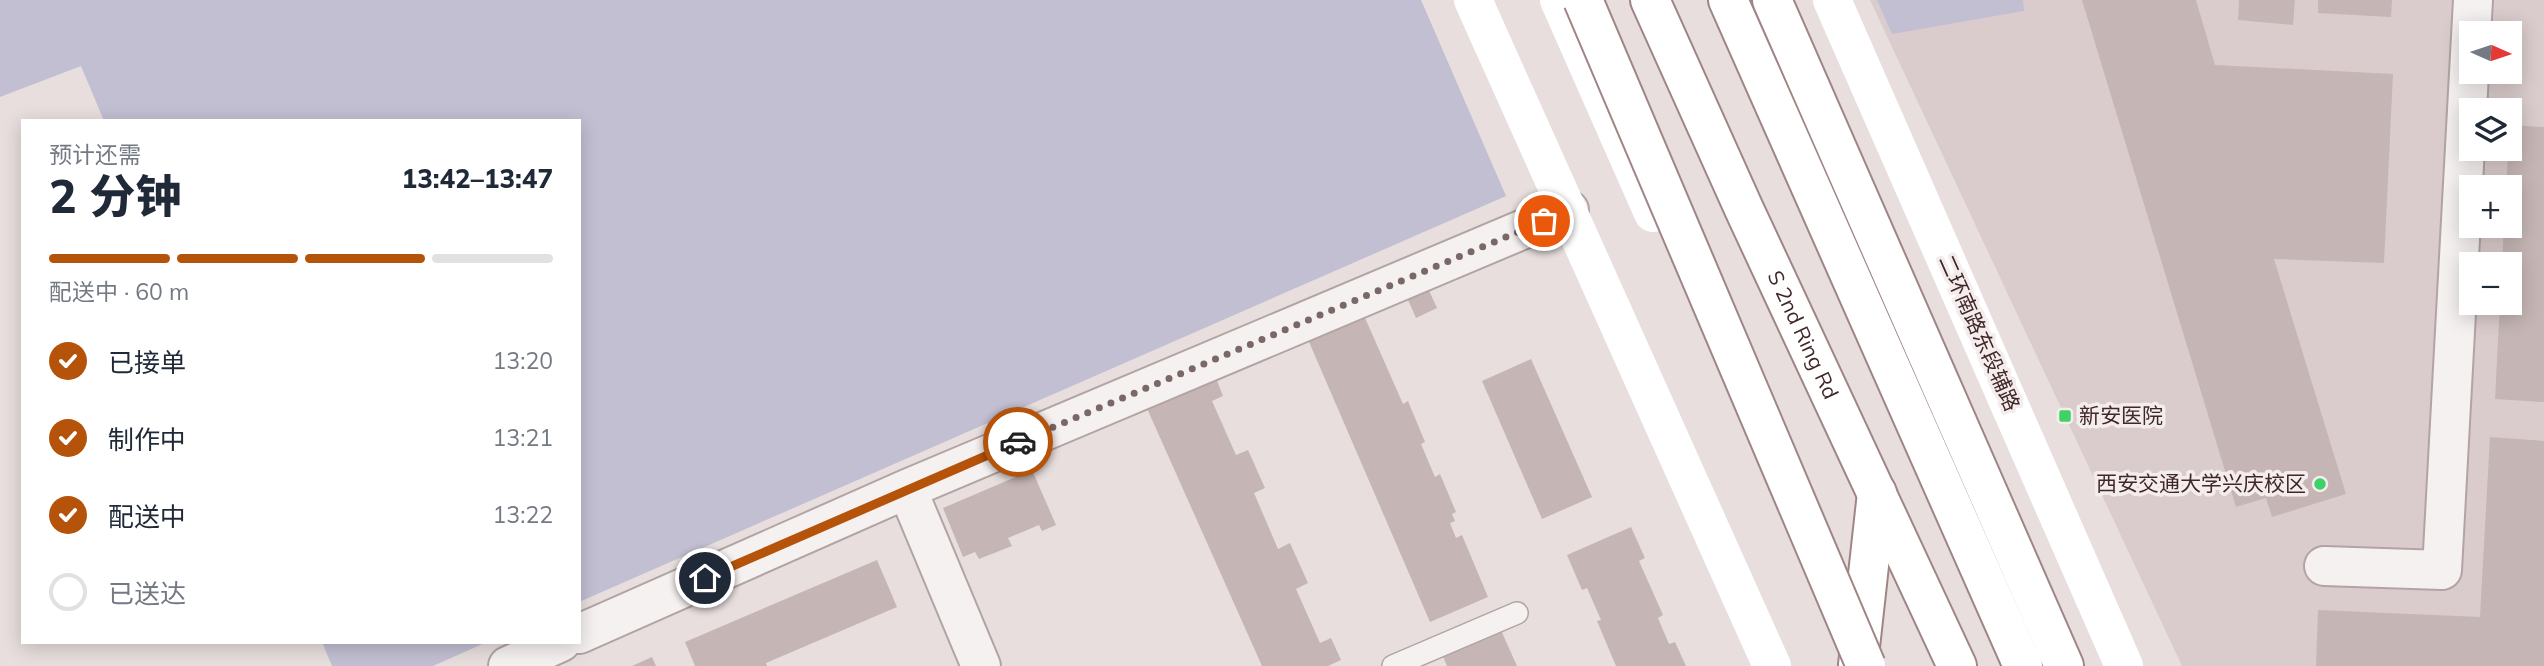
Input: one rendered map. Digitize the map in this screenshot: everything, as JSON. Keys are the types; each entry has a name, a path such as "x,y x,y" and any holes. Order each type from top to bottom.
{"main road":[{"path":"1473,0 1772,666"},
{"path":"1559,0 1856,666"},
{"path":"1583,0 1866,666"},
{"name":"S 2nd Ring Rd","path":"1650,0 1744,209 1957,666"},
{"path":"1728,0 2023,666"},
{"path":"1772,0 2064,666"},
{"name":"二环南路东段辅路","path":"1832,0 2124,666"},
{"path":"1856,666 1877,493"}],"street":[{"path":"2324,566 2442,569 2473,0"},
{"path":"581,633 907,489 1569,210"},
{"path":"907,489 981,666"},
{"path":"508,666 557,644"}],"lane":[{"path":"1393,666 1517,613"}],"shaded area":[{"path":"0,0 1421,0 1506,196 581,601 581,119 103,119 81,66 0,97"},
{"name":"西安交通大学兴庆校区","path":"1870,0 2544,0 2544,666 2182,666"},
{"path":"1877,0 2023,0 2024,11 1892,34"},
{"path":"323,644 482,644 433,666 332,666"}],"building":[{"path":"2082,0 2196,0 2215,65 2393,74 2384,263 2274,259 2346,494 2272,517 2266,498 2236,507"},
{"path":"2239,0 2295,0 2293,25 2238,20"},
{"path":"2318,0 2392,0 2391,17 2318,13"},
{"path":"2522,126 2544,127 2544,402 2495,399 2499,315 2522,315 2522,252 2503,252 2503,238 2522,238 2522,175 2507,175 2508,161 2522,161"},
{"path":"1426,284 1437,308 1416,318 1405,293"},
{"path":"1362,311 1403,404 1408,401 1425,442 1421,444 1435,477 1440,474 1456,512 1452,514 1455,521 1450,523 1456,538 1462,535 1488,597 1430,622 1306,335"},
{"path":"1531,359 1592,497 1542,519 1482,381"},
{"path":"1214,373 1223,396 1212,401 1236,455 1248,450 1265,488 1254,493 1278,549 1290,543 1308,583 1296,589 1320,643 1331,638 1341,660 1328,666 1262,666 1145,404"},
{"path":"2490,437 2544,441 2544,666 2316,666 2318,610 2480,617"},
{"path":"1032,470 1056,525 1042,531 1039,525 1008,538 1012,546 979,559 975,552 963,557 943,508"},
{"path":"1631,527 1645,558 1639,561 1663,615 1658,618 1669,644 1675,642 1686,666 1616,666 1597,621 1601,620 1587,588 1582,590 1567,555"},
{"path":"877,560 897,607 766,663 767,666 695,666 685,642"},
{"path":"1500,628 1517,666 1447,666 1442,654"},
{"path":"652,657 656,666 632,666"}],"way so far":[{"path":"1018,442 1544,221"}],"place":[{"name":"新安医院","path":"2065,416"},
{"name":"西安交通大学兴庆校区","path":"2320,484"}],"route":[{"path":"705,578 1018,442"}]}
